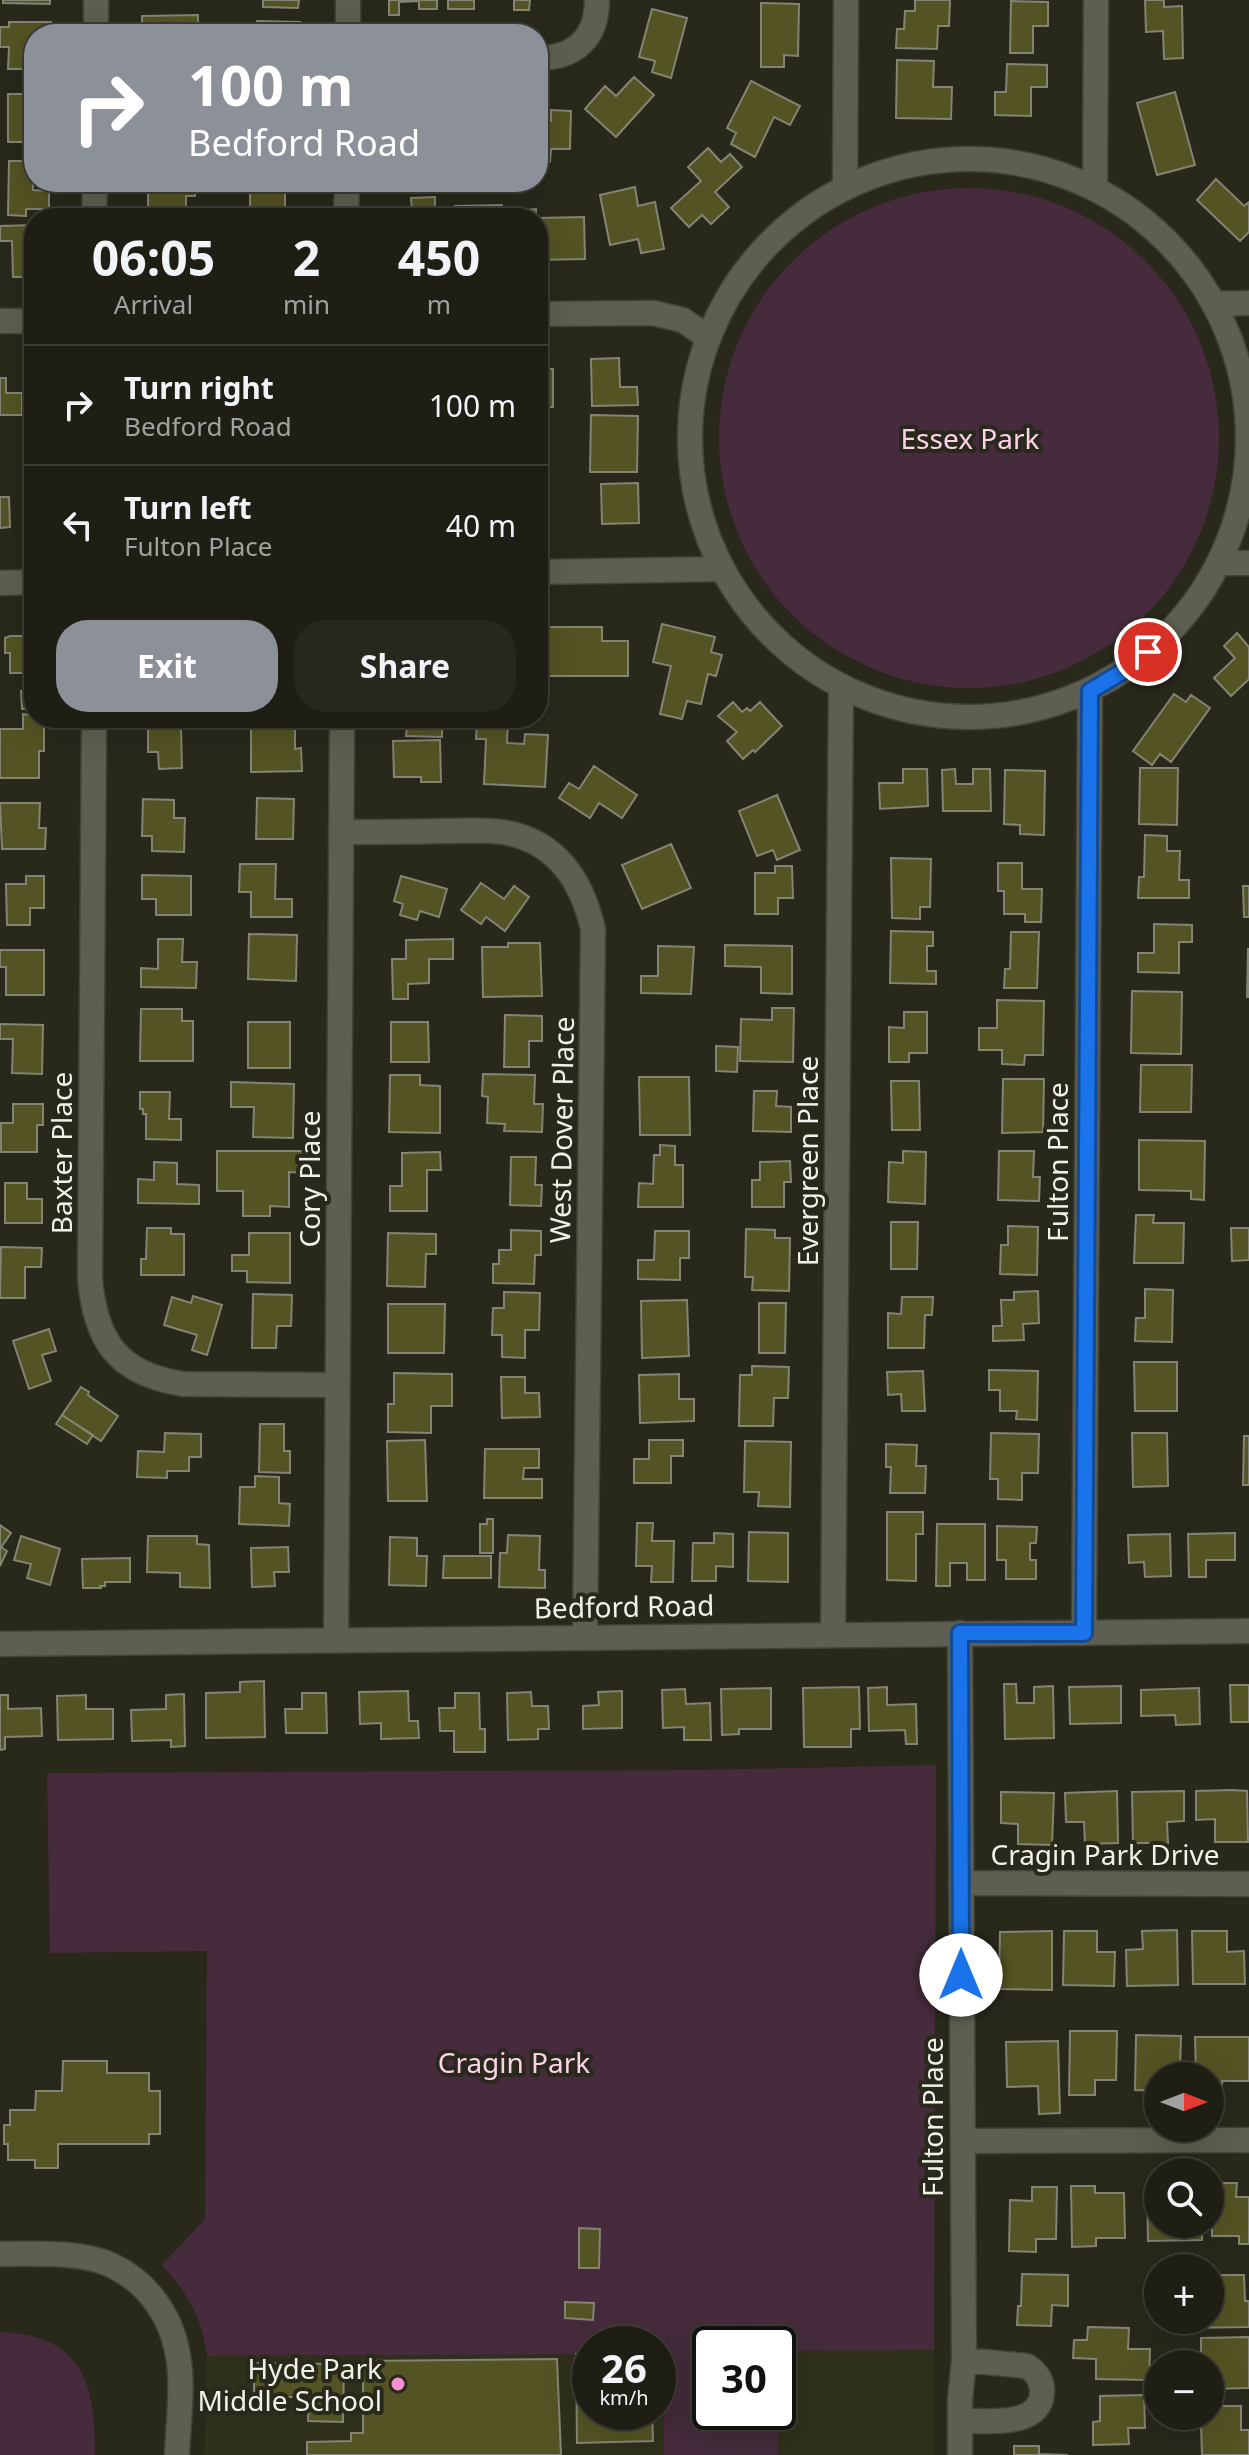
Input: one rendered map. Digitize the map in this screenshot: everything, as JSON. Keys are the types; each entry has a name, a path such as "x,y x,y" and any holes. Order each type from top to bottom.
{"street":[{"path":"96,0 96,24"},
{"path":"348,0 348,24"},
{"path":"548,57 570,54 584,44 592,29 597,0"},
{"path":"845,186 846,0"},
{"path":"1095,185 1096,0"},
{"path":"968,157 1031,164 1095,185 1161,234 1189,266 1214,304 1234,351 1243,390 1247,457 1239,510 1219,563 1196,601 1166,637 1130,667 1090,691 1042,709 991,718 940,717 889,707 841,688 793,657 753,616 721,569 697,507 689,441 696,375 718,313 751,262 793,219 845,186 904,165 968,157"},
{"path":"1214,304 1249,303"},
{"path":"548,314 653,313 683,320 707,337"},
{"path":"0,321 24,321"},
{"path":"1219,563 1249,563"},
{"path":"548,572 721,569"},
{"path":"0,583 24,582"},
{"name":"Evergreen Place","path":"833,1634 841,688"},
{"name":"Fulton Place","path":"1084,1633 1090,691"},
{"name":"Baxter Place","path":"94,728 90,1278 92,1306 100,1329 127,1364 164,1381 183,1384 337,1385"},
{"name":"Cory Place","path":"336,1640 342,728"},
{"name":"West Dover Place","path":"341,832 489,831 518,835 560,862 576,878 587,902 593,945 585,1636"},
{"name":"Bedford Road","path":"0,1644 1249,1631"},
{"name":"Fulton Place","path":"960,1633 964,2360 960,2455"},
{"name":"Cragin Park Drive","path":"961,1883 1249,1884"},
{"path":"963,2141 1249,2140"},
{"path":"0,2254 66,2255 110,2265 145,2288 165,2313 175,2337 180,2366 177,2455"},
{"path":"960,2421 1024,2418 1037,2408 1042,2395 1042,2383 1027,2366 964,2360"}],"shaded area":[{"name":"Hyde Park Middle School","path":"934,2350 934,2455 204,2455 207,2356 572,2354 572,2430 676,2430 676,2363 692,2386 692,2430 796,2430 796,2351"}],"green space":[{"name":"Essex Park","path":"969,188 1018,192 1065,207 1108,230 1146,261 1177,299 1200,342 1215,389 1219,438 1215,487 1200,534 1177,577 1146,615 1108,646 1065,669 1018,684 969,688 920,684 873,669 830,646 792,615 761,577 738,534 723,487 719,438 723,389 738,342 761,299 792,261 830,230 873,207 920,192"},
{"name":"Cragin Park","path":"936,1765 934,2350 796,2351 796,2326 692,2326 692,2430 777,2430 777,2455 664,2455 664,2430 676,2430 676,2326 572,2326 572,2354 207,2356 202,2329 192,2307 162,2265 205,2219 207,1951 50,1953 47,1773 696,1770"},
{"path":"0,2332 28,2335 50,2342 66,2353 79,2368 92,2406 95,2455 0,2455"}],"building":[{"path":"3,0 50,0 50,4 3,3"},
{"path":"263,0 299,0 298,8 263,7"},
{"path":"389,0 437,0 437,9 419,9 419,1 399,2 399,15 389,15"},
{"path":"448,0 474,0 474,9 448,9"},
{"path":"514,0 530,0 529,10 514,10"},
{"path":"915,0 950,0 949,26 938,26 937,49 896,48 897,29 904,29 905,11 915,11"},
{"path":"1145,0 1164,0 1164,7 1182,6 1183,58 1164,59 1163,31 1146,32"},
{"path":"1011,1 1048,2 1048,26 1033,26 1033,53 1010,53"},
{"path":"761,3 799,4 798,56 784,55 784,67 761,67"},
{"path":"652,9 687,18 671,78 652,72 655,61 639,57"},
{"path":"198,15 198,24 142,24 142,16"},
{"path":"257,21 300,22 300,24 257,24"},
{"path":"9,22 51,22 24,24 24,69 8,69 9,47 0,47 0,27 9,27"},
{"path":"897,60 934,61 933,87 952,87 951,119 896,118"},
{"path":"1007,64 1047,65 1047,87 1031,87 1031,116 995,115 995,92 1006,92"},
{"path":"634,77 654,95 616,137 585,109 605,86 616,96"},
{"path":"751,81 800,106 790,125 774,117 755,157 731,144 736,133 727,128"},
{"path":"1175,92 1195,165 1157,175 1137,103"},
{"path":"8,94 24,94 24,142 8,142"},
{"path":"551,110 571,111 570,149 551,149 550,162 548,121 551,121"},
{"path":"708,148 721,162 730,154 742,167 715,192 729,207 711,224 702,215 689,227 671,208 701,181 688,167"},
{"path":"9,161 24,161 24,192 49,192 49,208 24,208 24,216 8,215"},
{"path":"1216,179 1244,206 1249,202 1249,232 1240,241 1197,200"},
{"path":"635,187 638,206 655,202 664,249 641,253 638,239 610,245 600,195"},
{"path":"148,192 195,192 195,196 186,196 186,208 148,208"},
{"path":"250,192 285,192 285,208 250,208"},
{"path":"435,197 435,208 412,208 411,198"},
{"path":"502,205 502,208 455,208"},
{"path":"584,217 585,259 548,260 548,218"},
{"path":"24,225 24,277 13,277 12,241 0,241 0,226"},
{"path":"619,358 620,387 637,387 638,405 592,406 591,359"},
{"path":"548,369 553,369 553,407 548,407"},
{"path":"0,378 6,378 6,393 22,393 22,415 0,415"},
{"path":"591,415 638,416 637,472 590,472"},
{"path":"638,483 639,523 602,524 601,484"},
{"path":"0,497 9,497 10,527 0,528"},
{"path":"662,624 715,637 711,652 722,655 716,676 708,674 701,704 687,701 682,719 660,714 671,666 653,662"},
{"path":"548,627 602,627 602,641 628,641 628,676 548,676"},
{"path":"1237,633 1249,647 1249,679 1231,696 1214,678 1235,658 1224,646"},
{"path":"24,636 24,673 10,673 10,653 5,653 5,638"},
{"path":"21,691 24,691 24,709"},
{"path":"1174,694 1186,702 1191,695 1210,708 1171,762 1160,754 1152,765 1133,751"},
{"path":"733,702 742,712 747,708 750,711 760,702 782,726 755,752 753,750 743,759 727,741 737,732 718,716"},
{"path":"23,714 24,728 44,728 44,751 39,751 39,778 0,778 0,729 23,729"},
{"path":"181,728 182,768 159,769 158,752 148,752 148,729"},
{"path":"251,728 295,728 295,749 301,748 302,771 251,772"},
{"path":"407,728 442,728 442,737 406,736"},
{"path":"477,728 508,728 507,743 524,744 525,734 548,735 545,787 484,784 486,739 476,739"},
{"path":"440,740 441,782 421,782 421,777 394,777 393,741"},
{"path":"594,766 637,795 622,818 599,803 590,818 559,798 569,783 579,789"},
{"path":"1140,768 1178,768 1177,825 1139,824"},
{"path":"903,769 927,769 928,806 880,809 879,783 903,783"},
{"path":"955,769 956,784 973,784 973,769 990,769 991,811 943,811 942,770"},
{"path":"1005,770 1045,771 1044,835 1020,834 1020,825 1004,824"},
{"path":"777,795 800,850 777,860 773,850 757,856 739,811"},
{"path":"257,798 294,799 293,839 256,839"},
{"path":"143,799 174,800 174,818 185,818 184,852 152,851 152,836 142,836"},
{"path":"0,803 40,803 39,828 46,828 45,849 2,849"},
{"path":"1145,835 1167,836 1167,851 1180,851 1179,880 1189,880 1189,898 1138,898 1139,877 1144,877"},
{"path":"671,844 691,888 642,909 622,865"},
{"path":"891,858 931,859 930,907 920,907 920,919 892,918"},
{"path":"998,863 1022,863 1022,889 1042,889 1041,922 1025,922 1025,914 1004,914 1004,891 998,891"},
{"path":"240,864 276,864 275,899 292,899 292,917 251,917 251,892 239,892"},
{"path":"775,866 792,866 793,898 778,898 778,914 755,914 755,873 775,873"},
{"path":"142,875 191,876 191,915 156,915 156,899 142,899"},
{"path":"26,876 44,876 44,908 30,908 30,925 7,925 6,884 26,884"},
{"path":"401,876 447,889 439,917 420,911 417,920 400,915 403,904 394,901"},
{"path":"481,883 504,899 514,886 529,897 505,931 486,917 481,924 461,910"},
{"path":"1243,886 1249,886 1249,917 1244,917"},
{"path":"1154,924 1192,925 1192,942 1179,942 1179,973 1138,972 1138,953 1154,953"},
{"path":"891,931 933,932 933,946 927,946 927,971 936,971 936,984 890,983"},
{"path":"1011,932 1039,932 1037,988 1004,988 1005,969 1010,969"},
{"path":"249,934 297,935 296,981 248,979"},
{"path":"158,939 183,939 182,962 197,962 196,988 141,987 141,968 158,969"},
{"path":"453,939 453,959 429,959 429,983 408,984 408,999 393,999 392,959 406,959 406,940"},
{"path":"508,943 540,943 542,996 483,997 482,947 508,947"},
{"path":"725,945 792,946 792,994 761,993 761,967 725,966"},
{"path":"658,946 694,947 691,994 641,993 641,976 658,976"},
{"path":"1248,949 1249,997 1247,997"},
{"path":"0,950 44,950 44,995 6,995 6,967 0,967"},
{"path":"1132,991 1182,992 1181,1054 1131,1053"},
{"path":"997,1000 1044,1001 1043,1055 1025,1055 1024,1065 1002,1064 1002,1050 979,1050 979,1028 997,1028"},
{"path":"772,1008 794,1008 793,1062 740,1061 741,1019 772,1020"},
{"path":"141,1009 182,1009 182,1021 193,1021 193,1061 140,1061"},
{"path":"904,1012 927,1012 927,1053 909,1053 909,1062 889,1062 889,1027 904,1028"},
{"path":"505,1015 542,1016 542,1041 529,1041 529,1067 504,1067"},
{"path":"248,1022 290,1022 290,1068 248,1068"},
{"path":"391,1022 428,1022 429,1062 391,1062"},
{"path":"0,1024 43,1025 42,1074 12,1073 13,1039 0,1039"},
{"path":"716,1046 738,1047 737,1072 716,1071"},
{"path":"1141,1065 1192,1065 1191,1112 1140,1112"},
{"path":"483,1074 535,1075 534,1104 543,1104 542,1132 504,1131 505,1124 487,1123 488,1097 482,1096"},
{"path":"390,1075 420,1075 420,1085 440,1086 440,1133 389,1132"},
{"path":"639,1077 689,1077 690,1135 640,1135"},
{"path":"1003,1079 1044,1079 1043,1132 1002,1133"},
{"path":"891,1081 919,1081 920,1130 892,1130"},
{"path":"231,1082 294,1084 293,1138 253,1137 254,1107 231,1107"},
{"path":"754,1091 777,1091 776,1106 791,1107 791,1132 753,1131"},
{"path":"140,1092 170,1092 169,1119 181,1119 181,1140 146,1139 146,1114 140,1109"},
{"path":"13,1104 43,1104 43,1125 37,1125 37,1152 1,1152 1,1123 13,1123"},
{"path":"1139,1140 1205,1141 1204,1200 1191,1199 1191,1191 1139,1190"},
{"path":"660,1145 675,1146 675,1165 683,1165 683,1207 638,1207 639,1183 653,1184 654,1155 660,1155"},
{"path":"217,1151 307,1151 306,1173 289,1172 289,1207 270,1206 270,1216 243,1216 243,1191 217,1191"},
{"path":"903,1151 926,1152 925,1204 888,1202 889,1162 903,1163"},
{"path":"999,1151 1034,1151 1033,1177 1040,1177 1039,1201 998,1200"},
{"path":"440,1152 441,1170 427,1170 427,1211 390,1211 390,1186 402,1186 402,1153"},
{"path":"511,1157 536,1157 535,1185 542,1185 541,1206 510,1205"},
{"path":"790,1161 791,1182 784,1182 784,1207 752,1207 752,1180 760,1180 760,1162"},
{"path":"154,1162 177,1163 177,1184 199,1185 199,1204 138,1203 138,1179 154,1180"},
{"path":"5,1183 27,1183 27,1199 42,1199 42,1223 5,1223"},
{"path":"1136,1215 1154,1215 1153,1223 1184,1223 1183,1263 1134,1263"},
{"path":"891,1222 918,1222 917,1269 891,1269"},
{"path":"1008,1226 1038,1227 1037,1275 1000,1274 1001,1245 1008,1245"},
{"path":"147,1228 171,1228 171,1234 184,1234 184,1275 141,1275 141,1259 146,1259"},
{"path":"1231,1228 1249,1228 1249,1260 1232,1261"},
{"path":"746,1229 775,1230 775,1238 790,1238 789,1291 752,1290 753,1277 745,1277"},
{"path":"511,1230 541,1231 541,1255 535,1255 534,1284 493,1283 493,1264 499,1264 499,1250 511,1250"},
{"path":"655,1231 689,1231 689,1258 680,1258 680,1280 638,1279 638,1260 654,1260"},
{"path":"249,1233 290,1233 290,1283 247,1282 247,1271 232,1271 232,1255 249,1255"},
{"path":"388,1233 436,1234 436,1254 426,1254 425,1287 387,1286"},
{"path":"1,1247 42,1248 41,1267 25,1267 25,1298 0,1298"},
{"path":"1145,1289 1173,1290 1172,1342 1135,1341 1136,1318 1145,1318"},
{"path":"1038,1291 1039,1323 1023,1324 1024,1340 993,1341 993,1326 1002,1326 1001,1300 1014,1300 1014,1292"},
{"path":"504,1292 540,1293 539,1330 525,1330 525,1358 502,1357 502,1335 492,1335 493,1308 504,1308"},
{"path":"253,1294 292,1295 291,1326 277,1326 276,1348 252,1348"},
{"path":"193,1296 222,1305 207,1355 192,1350 197,1335 164,1325 172,1297 191,1303"},
{"path":"902,1297 933,1297 932,1315 925,1315 924,1348 888,1348 888,1313 901,1314"},
{"path":"687,1300 689,1356 642,1358 641,1301"},
{"path":"759,1303 786,1303 785,1353 759,1353"},
{"path":"388,1304 445,1304 444,1353 388,1353"},
{"path":"49,1329 56,1351 42,1355 51,1381 29,1389 13,1341"},
{"path":"1134,1362 1177,1362 1177,1411 1135,1411"},
{"path":"752,1366 789,1367 788,1398 774,1398 773,1426 739,1426 740,1375 752,1375"},
{"path":"989,1370 1038,1371 1037,1420 1016,1419 1017,1411 1000,1411 1000,1390 989,1390"},
{"path":"923,1371 925,1411 902,1411 901,1394 888,1395 887,1372"},
{"path":"394,1373 452,1374 452,1406 431,1406 431,1433 388,1432 388,1404 394,1404"},
{"path":"679,1374 679,1399 694,1399 694,1421 640,1423 639,1375"},
{"path":"501,1377 525,1377 525,1393 539,1393 540,1417 502,1418"},
{"path":"81,1387 118,1416 101,1441 62,1415"},
{"path":"62,1415 93,1435 87,1444 56,1424"},
{"path":"260,1424 284,1424 284,1451 290,1451 290,1473 259,1472"},
{"path":"165,1433 201,1434 201,1457 189,1457 189,1471 167,1471 167,1478 137,1477 138,1451 164,1452"},
{"path":"991,1433 1039,1434 1038,1473 1022,1473 1022,1500 998,1499 998,1479 990,1479"},
{"path":"1132,1433 1167,1433 1168,1486 1133,1487"},
{"path":"1244,1436 1249,1436 1249,1485 1243,1485"},
{"path":"425,1440 427,1501 388,1501 387,1441"},
{"path":"649,1440 683,1440 683,1456 671,1456 671,1483 634,1483 634,1459 649,1459"},
{"path":"745,1441 791,1442 790,1507 758,1506 759,1492 744,1492"},
{"path":"886,1444 917,1445 916,1466 926,1466 925,1493 890,1493 891,1467 886,1467"},
{"path":"485,1449 539,1449 539,1468 524,1468 523,1479 542,1479 542,1498 484,1498"},
{"path":"255,1476 279,1477 279,1503 290,1504 289,1526 239,1524 240,1487 255,1487"},
{"path":"887,1512 923,1512 923,1534 916,1534 916,1581 887,1580"},
{"path":"487,1519 493,1519 493,1553 480,1553 480,1524 487,1524"},
{"path":"637,1523 653,1523 652,1541 674,1541 673,1582 651,1582 652,1566 636,1566"},
{"path":"937,1524 985,1524 985,1580 967,1580 967,1563 950,1563 950,1586 936,1586"},
{"path":"0,1525 11,1533 0,1549"},
{"path":"997,1526 1037,1527 1036,1543 1030,1543 1030,1560 1036,1560 1036,1579 1006,1579 1006,1560 997,1560"},
{"path":"749,1532 788,1533 788,1582 748,1581"},
{"path":"714,1533 733,1534 733,1567 716,1566 716,1581 692,1581 693,1543 714,1543"},
{"path":"1235,1533 1235,1560 1206,1560 1206,1577 1189,1577 1188,1534"},
{"path":"1170,1534 1171,1576 1145,1577 1144,1562 1129,1563 1128,1535"},
{"path":"508,1535 540,1536 539,1570 545,1570 545,1588 499,1587 500,1553 507,1553"},
{"path":"21,1536 60,1549 50,1585 27,1578 31,1564 14,1560"},
{"path":"148,1536 197,1536 197,1544 209,1545 210,1588 180,1587 180,1573 147,1572"},
{"path":"390,1537 417,1538 417,1556 427,1556 426,1586 389,1585"},
{"path":"288,1547 289,1572 274,1572 275,1586 252,1587 251,1548"},
{"path":"0,1549 7,1551 0,1566"},
{"path":"444,1556 491,1556 491,1578 443,1578"},
{"path":"130,1558 130,1582 105,1582 101,1588 83,1588 82,1559"},
{"path":"264,1681 265,1737 206,1738 206,1693 240,1692 240,1682"},
{"path":"1004,1684 1016,1684 1017,1703 1034,1703 1034,1687 1053,1686 1054,1738 1005,1739"},
{"path":"1230,1685 1249,1685 1249,1722 1231,1722"},
{"path":"1121,1686 1121,1723 1070,1724 1069,1687"},
{"path":"859,1687 860,1729 851,1729 851,1747 804,1747 803,1688"},
{"path":"887,1687 887,1705 916,1704 917,1744 906,1744 905,1730 869,1731 868,1688"},
{"path":"771,1688 771,1729 739,1729 739,1734 722,1735 721,1689"},
{"path":"1199,1688 1200,1724 1176,1725 1175,1715 1141,1716 1141,1690"},
{"path":"685,1689 686,1704 710,1703 711,1740 684,1740 684,1727 663,1728 662,1690"},
{"path":"408,1691 409,1721 418,1721 419,1738 381,1739 381,1723 360,1724 359,1692"},
{"path":"622,1691 622,1728 583,1729 583,1706 599,1705 598,1692"},
{"path":"531,1692 532,1706 548,1706 549,1729 538,1729 538,1739 508,1740 507,1693"},
{"path":"302,1693 326,1693 327,1733 286,1733 285,1709 302,1709"},
{"path":"455,1693 479,1693 480,1729 485,1729 485,1752 454,1752 454,1731 440,1731 439,1708 455,1708"},
{"path":"184,1694 185,1746 171,1747 171,1740 132,1741 131,1710 166,1709 166,1695"},
{"path":"0,1695 8,1695 8,1709 41,1708 42,1736 5,1737 5,1749 0,1750"},
{"path":"86,1695 86,1709 113,1709 113,1739 58,1740 57,1696"},
{"path":"1117,1791 1118,1843 1085,1844 1084,1822 1066,1822 1065,1793"},
{"path":"1184,1791 1184,1821 1167,1822 1168,1843 1133,1843 1132,1792"},
{"path":"1196,1791 1247,1791 1248,1842 1215,1842 1215,1819 1196,1820"},
{"path":"1001,1792 1054,1793 1052,1845 1018,1844 1018,1824 1001,1823"},
{"path":"1177,1930 1178,1985 1127,1986 1126,1950 1143,1949 1142,1931"},
{"path":"1052,1931 1052,1990 999,1989 1000,1932"},
{"path":"1064,1931 1097,1931 1097,1952 1115,1952 1114,1986 1063,1985"},
{"path":"1192,1931 1227,1931 1227,1952 1244,1951 1245,1984 1193,1984"},
{"path":"1070,2031 1117,2031 1116,2080 1095,2080 1095,2095 1069,2095"},
{"path":"1136,2035 1181,2036 1180,2062 1144,2062 1144,2090 1135,2090"},
{"path":"1195,2037 1249,2037 1249,2081 1224,2081 1224,2062 1196,2062"},
{"path":"1058,2041 1060,2113 1039,2114 1038,2086 1007,2087 1006,2042"},
{"path":"63,2061 107,2061 107,2073 149,2073 149,2091 160,2091 160,2134 149,2134 149,2144 58,2144 58,2168 35,2168 35,2160 8,2160 4,2125 10,2125 10,2110 35,2110 36,2091 62,2091"},
{"path":"1224,2183 1237,2183 1236,2197 1249,2197 1249,2244 1239,2244 1239,2236 1224,2236"},
{"path":"1071,2186 1095,2186 1095,2193 1124,2193 1125,2238 1096,2238 1096,2246 1072,2247"},
{"path":"1032,2187 1057,2187 1056,2239 1036,2239 1036,2252 1009,2251 1010,2200 1032,2201"},
{"path":"579,2228 600,2229 599,2268 579,2268"},
{"path":"1148,2238 1202,2238 1202,2240 1148,2241"},
{"path":"1022,2274 1068,2275 1068,2306 1052,2305 1051,2326 1017,2325"},
{"path":"1224,2275 1244,2275 1245,2301 1249,2301 1249,2327 1224,2327"},
{"path":"565,2302 594,2303 593,2320 565,2318"},
{"path":"1088,2327 1129,2328 1128,2349 1150,2349 1144,2350 1144,2380 1096,2379 1096,2359 1073,2358 1074,2340 1087,2340"},
{"path":"1249,2337 1249,2388 1224,2389 1224,2350 1201,2350 1201,2338"},
{"path":"557,2359 561,2455 307,2455 307,2442 351,2441 351,2433 363,2433 363,2361"},
{"path":"254,2363 344,2364 343,2422 308,2421 309,2397 254,2397"},
{"path":"1144,2395 1144,2428 1128,2428 1129,2444 1093,2445 1093,2422 1100,2421 1100,2396"},
{"path":"1224,2406 1241,2406 1241,2430 1249,2430 1249,2455 1202,2455 1201,2430 1224,2430"},
{"path":"577,2430 653,2430 653,2441 577,2443"},
{"path":"1014,2446 1039,2446 1039,2454 1068,2455 1014,2455"}],"place":[{"name":"Hyde Park Middle School","path":"398,2384"}],"route":[{"path":"961,1975 960,1633 1084,1633 1090,691 1130,667 1148,652"}]}
